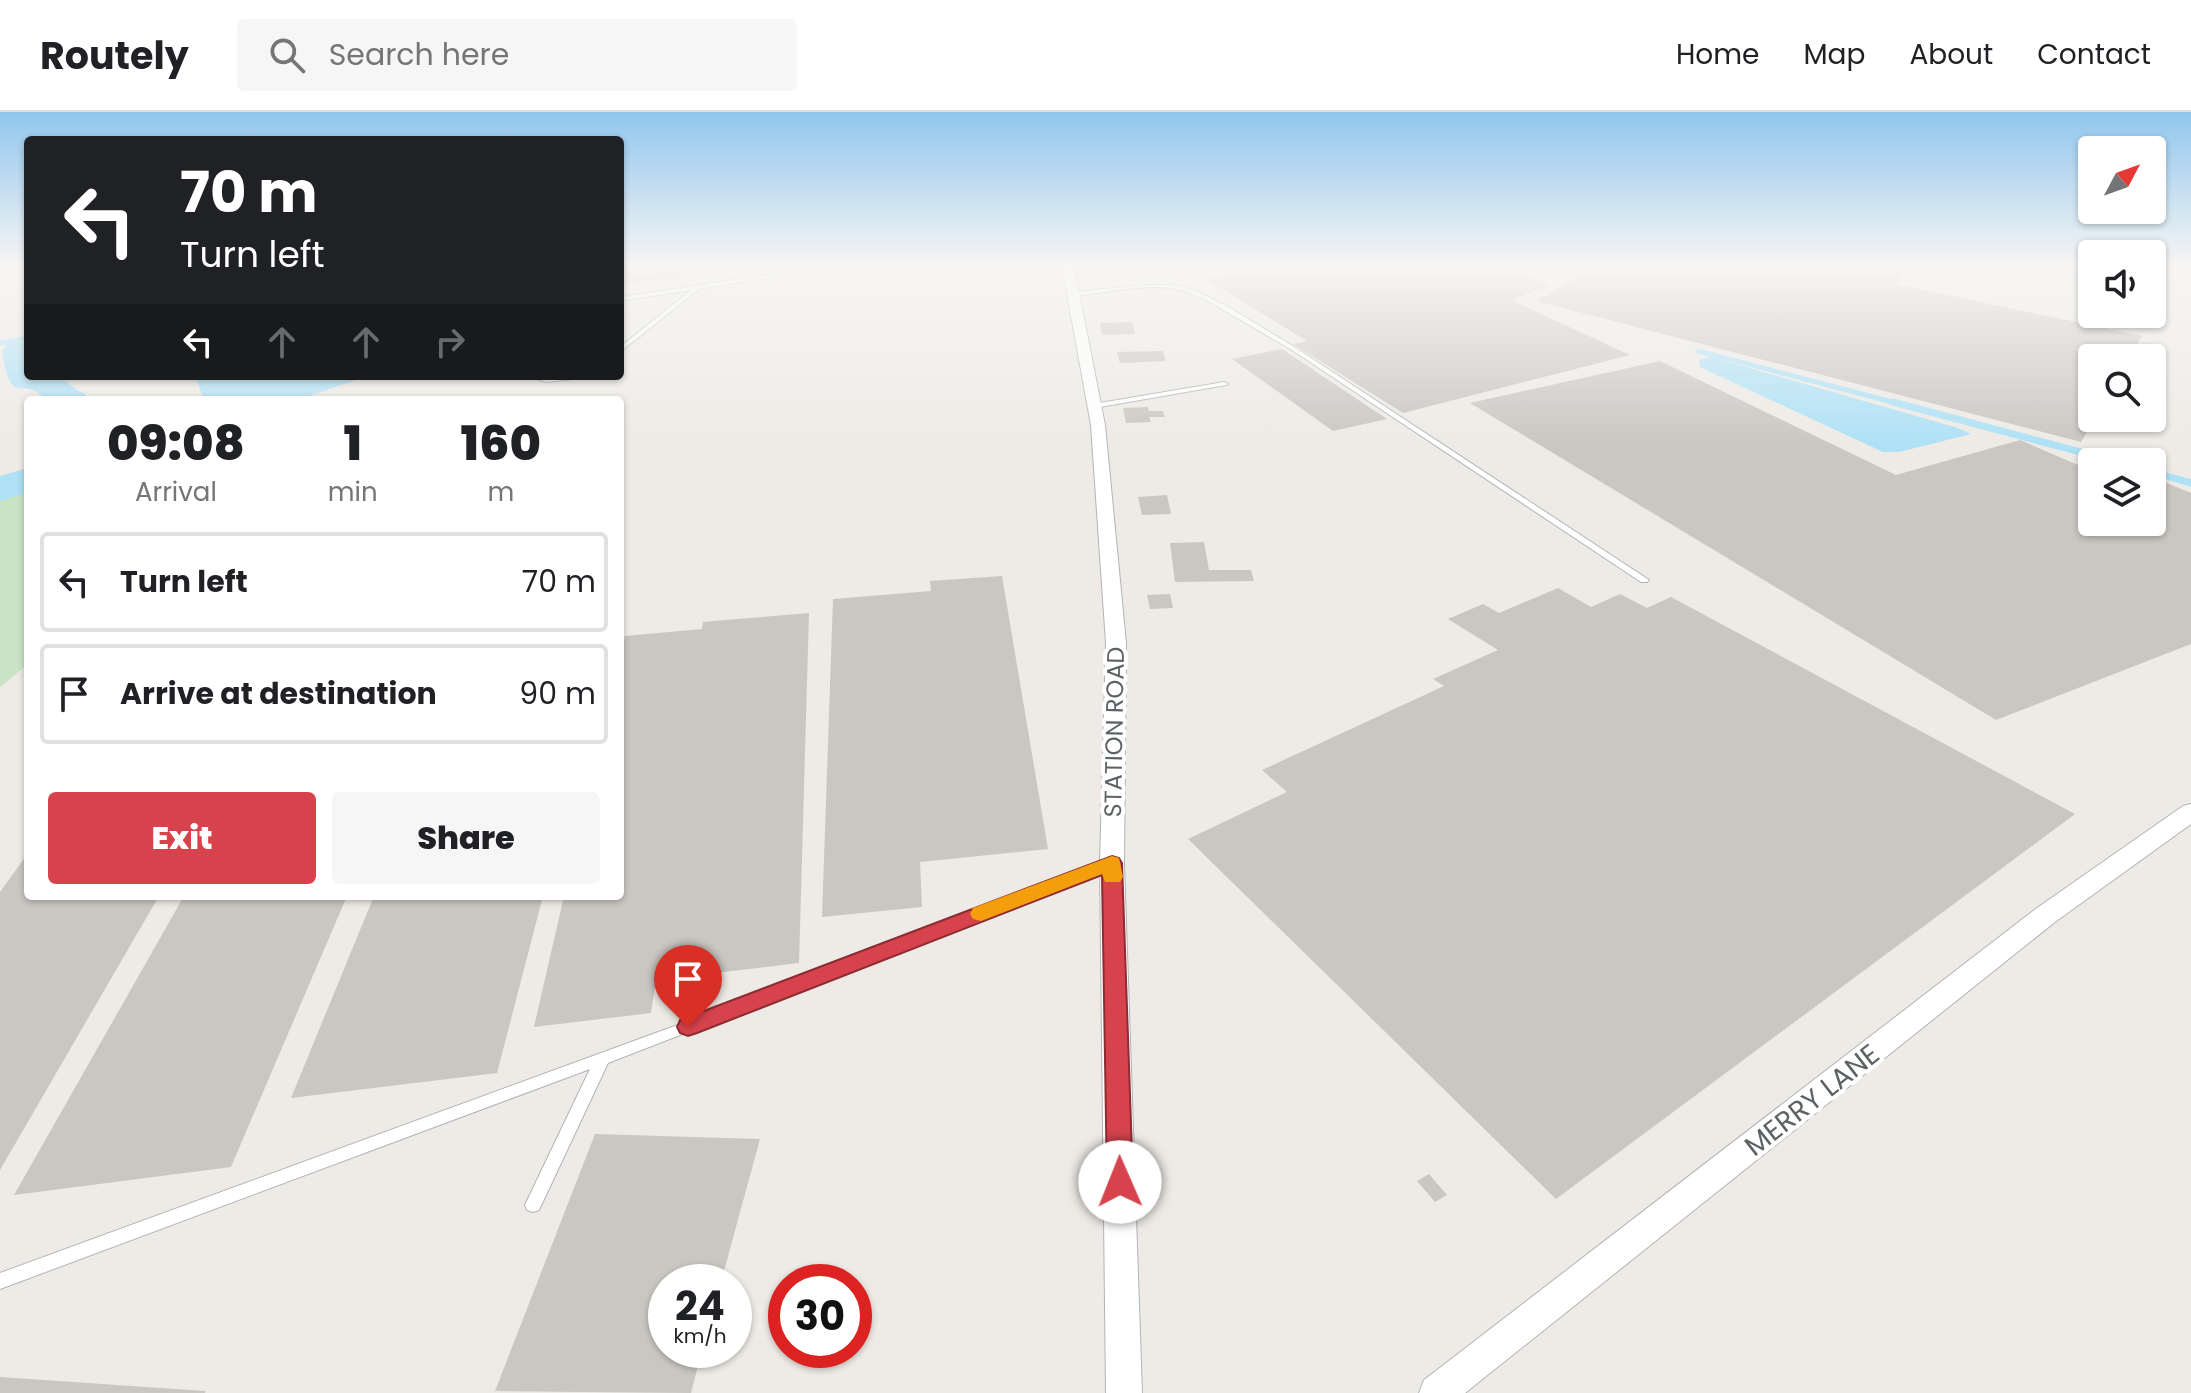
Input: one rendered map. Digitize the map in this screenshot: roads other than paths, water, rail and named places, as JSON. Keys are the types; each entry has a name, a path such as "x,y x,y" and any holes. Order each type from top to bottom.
{"street":[{"name":"STATION ROAD","path":"1081,327 1098,425 1116,643 1112,863 1124,1393"},
{"name":"MERRY LANE","path":"1437,1393 2046,915 2191,812"}],"lane":[{"path":"624,347 649,327"},
{"path":"1250,327 1294,349 1644,580"},
{"path":"1094,406 1224,384"},
{"path":"0,1281 603,1058 1112,863"},
{"path":"533,1205 603,1058"}],"water":[{"path":"1711,357 1971,434 1899,452 1883,452 1700,367 1699,360"},
{"path":"196,380 356,380 309,396 203,396"}],"waterway":[{"path":"0,343 24,339"},
{"path":"24,349 18,351 24,379"},
{"path":"1698,351 1900,404"},
{"path":"26,380 54,388 62,396"},
{"path":"1893,402 2078,451"},
{"path":"2166,476 2191,483"},
{"path":"0,489 24,480"}]}
